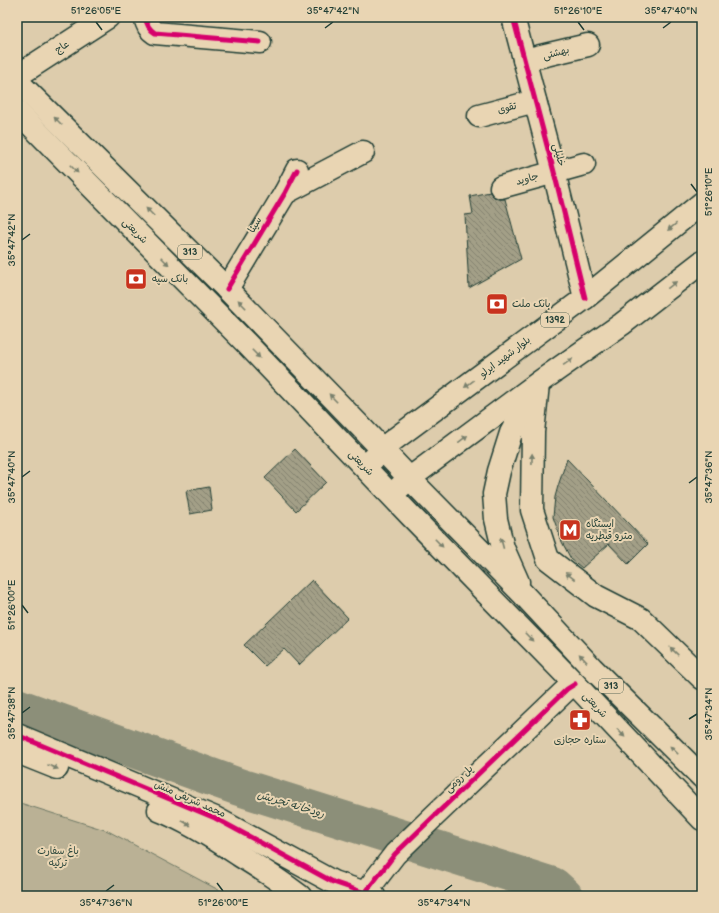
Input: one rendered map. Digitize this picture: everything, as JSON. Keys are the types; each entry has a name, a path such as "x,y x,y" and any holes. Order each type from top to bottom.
{"main road":[{"name":"عاج","path":"17,76 108,17"},
{"path":"145,17 150,30 155,33 260,42"},
{"name":"خلیلی","path":"512,17 554,172 585,298"},
{"name":"بهشتی","path":"524,60 588,45"},
{"name":"313","path":"17,81 227,288 382,450 522,592 592,668 702,777"},
{"name":"تقوی","path":"479,116 535,100"},
{"name":"شریعتی","path":"17,111 252,350 575,684 702,819"},
{"path":"285,193 363,152"},
{"name":"جاوید","path":"501,187 584,164"},
{"name":"سینا","path":"227,288 285,193 297,170"},
{"name":"بلوار شهید ایرلو","path":"364,467 392,441 585,298 702,203"},
{"path":"392,495 410,478 538,383 622,324 702,262"},
{"path":"522,592 503,548 496,520 494,494 498,471 511,433 538,383"},
{"path":"538,383 533,432 532,510 548,559 596,596 642,619 702,678"},
{"name":"پل رومی","path":"372,895 399,860 567,689 575,684"},
{"name":"محمد شریفی منش","path":"17,735 215,818 333,882 372,895"},
{"path":"17,752 174,816 219,842 282,882 300,896"}],"path":[{"path":"17,536 22,536"}],"green space":[{"name":"باغ سفارت ترکیه","path":"17,802 108,831 230,896 17,896"}],"building":[{"path":"490,192 498,199 505,199 521,259 469,288 465,215 473,214 470,196"},
{"path":"295,449 326,482 296,511 265,478"},
{"path":"567,459 648,544 628,564 609,544 582,568 571,559 562,542 553,517 555,497"},
{"path":"209,487 212,510 190,514 186,491"},
{"path":"312,580 348,618 299,665 284,649 265,666 244,645"}],"waterway":[{"name":"رودخانه تجریش","path":"17,707 239,787 553,886 564,896"}],"cycle path":[{"path":"145,17 148,26 155,33 260,42"},
{"path":"513,17 554,172 585,298"},
{"path":"227,289 285,193 297,170"},
{"path":"365,896 365,893 395,854 567,689 575,684"},
{"path":"17,735 215,818 333,882 374,896"}],"place":[{"name":"بانک سپه","path":"136,279"},
{"name":"بانک ملت","path":"497,304"},
{"name":"ایستگاه مترو قیطریه","path":"570,530"},
{"name":"ستاره حجازی","path":"580,720"}]}
